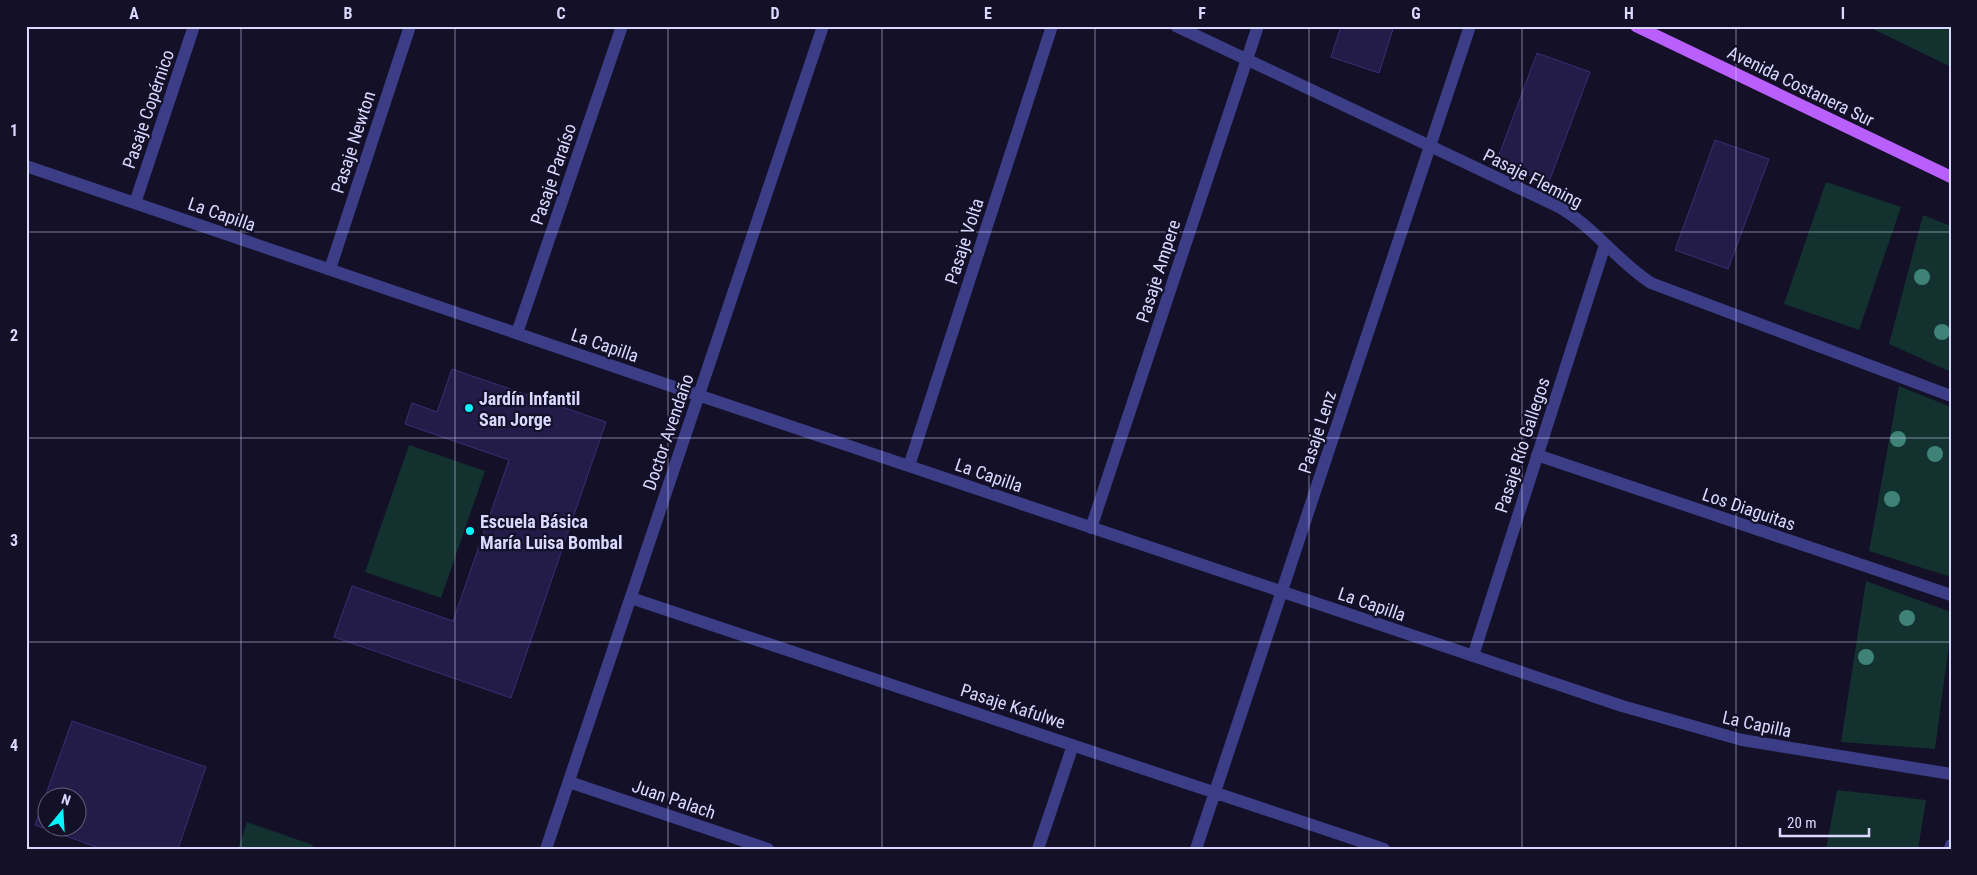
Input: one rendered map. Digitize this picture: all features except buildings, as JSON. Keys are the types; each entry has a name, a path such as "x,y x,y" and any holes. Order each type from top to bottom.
{"main road":[{"name":"Avenida Costanera Sur","path":"1636,26 1951,177"}],"street":[{"name":"Pasaje Copérnico","path":"135,203 194,26"},
{"name":"Pasaje Newton","path":"330,269 410,26"},
{"name":"Pasaje Paraíso","path":"517,333 622,26"},
{"name":"Doctor Avendaño","path":"546,849 823,26"},
{"name":"Pasaje Volta","path":"909,466 1052,26"},
{"name":"Pasaje Fleming","path":"1176,26 1559,207 1574,216 1640,276 1672,293 1951,396"},
{"name":"Pasaje Ampere","path":"1092,528 1258,26"},
{"name":"Pasaje Lenz","path":"1196,849 1470,26"},
{"name":"La Capilla","path":"26,166 1622,706 1742,740 1951,774"},
{"name":"Pasaje Río Gallegos","path":"1473,656 1604,245"},
{"name":"Los Diaguitas","path":"1537,455 1951,595"},
{"name":"Pasaje Kafulwe","path":"631,598 1384,849"},
{"path":"1038,849 1073,745"},
{"name":"Juan Palach","path":"569,782 768,849"}],"green space":[{"path":"1867,26 1951,26 1951,67"},
{"path":"1826,182 1901,207 1859,330 1784,304"},
{"path":"1923,215 1951,226 1951,372 1889,344"},
{"path":"1899,386 1951,407 1951,577 1869,551"},
{"path":"409,445 485,471 441,598 365,572"},
{"path":"1866,581 1951,612 1951,630 1935,749 1841,742"},
{"path":"1837,790 1926,800 1918,849 1826,849"},
{"path":"247,822 313,845 312,849 238,849"}],"place":[{"name":"Jardín Infantil San Jorge","path":"469,408"},
{"name":"Escuela Básica María Luisa Bombal","path":"470,531"}]}
